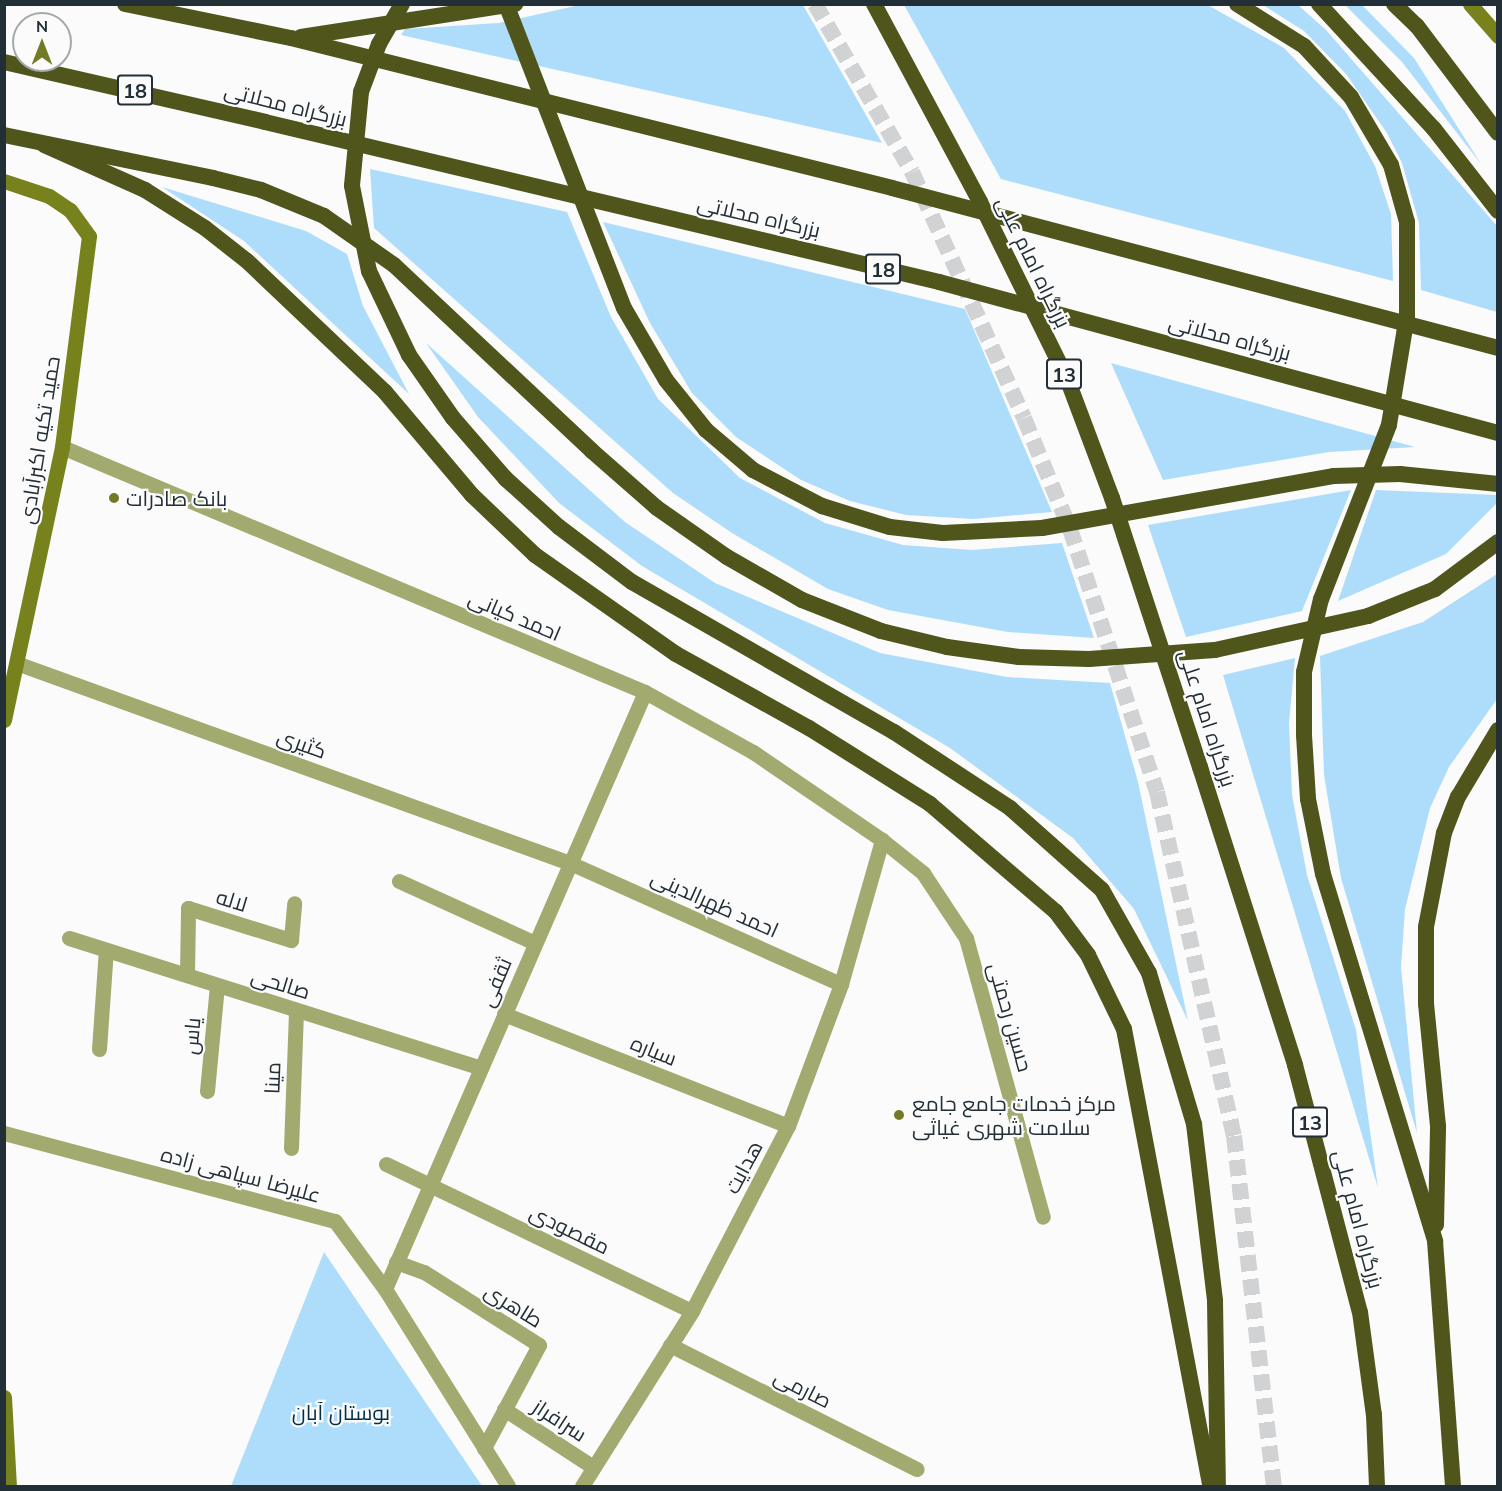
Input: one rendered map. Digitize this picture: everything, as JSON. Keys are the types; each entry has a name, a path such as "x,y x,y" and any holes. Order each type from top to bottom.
{"highway":[{"path":"125,4 291,38 892,188 1497,348"},
{"path":"402,4 379,44 361,92 352,186 369,271 410,355 447,409 506,479 632,582 894,732 1010,808 1055,844 1102,890 1130,934 1149,973 1194,1124 1215,1301 1218,1486"},
{"path":"506,4 624,308 666,380 706,430 753,470 822,506 890,527 943,533 1042,528 1334,476 1400,474 1497,484"},
{"path":"291,38 515,4"},
{"name":"بزرگراه امام علی","path":"874,4 969,182 1068,381 1112,498 1294,1065 1360,1312 1374,1414 1377,1486"},
{"path":"1237,4 1304,46 1351,97 1390,165 1407,222 1407,316 1389,425 1321,599 1304,672 1304,735 1308,798 1323,874 1436,1241"},
{"path":"1319,4 1434,129 1497,211"},
{"path":"1394,4 1417,26 1497,133"},
{"name":"بزرگراه محلاتی","path":"4,62 939,282 1497,433"},
{"path":"4,135 223,180 324,216 394,265 592,451 657,508 727,557 802,600 881,631 947,647 1019,657 1089,659 1215,650 1368,616 1436,589 1497,542"},
{"path":"44,145 145,190 205,228 247,261 385,392 472,495 535,555 676,654 808,728 930,804 1056,912 1088,955 1124,1029 1210,1486"},
{"path":"1453,1486 1436,1241 1438,1126 1426,1004 1426,927 1444,832 1458,797 1497,730"}],"main road":[{"path":"1470,4 1497,36"},
{"name":"حمید تکیه اکبرآبادی","path":"4,180 49,196 70,210 89,236 62,447 19,664 4,720"},
{"path":"4,1398 9,1486"}],"street":[{"name":"احمد کیانی","path":"62,447 645,692 753,752 882,840 923,873"},
{"name":"کثیری","path":"19,664 570,863"},
{"name":"ثقفی","path":"385,1289 645,692"},
{"name":"هدایت","path":"582,1486 692,1311 788,1126 841,984 882,840"},
{"name":"احمد ظهرالدینی","path":"570,863 841,984"},
{"name":"حسین رحمتی","path":"923,873 966,938 976,966 1043,1217"},
{"path":"399,882 535,943"},
{"name":"لاله","path":"187,975 188,908 291,940 294,903"},
{"name":"صالحی","path":"69,938 481,1068"},
{"path":"99,1049 106,950"},
{"name":"یاس","path":"207,1091 217,985"},
{"name":"مینا","path":"291,1148 296,1010"},
{"name":"سیاره","path":"504,1014 788,1126"},
{"name":"علیرضا سپاهی زاده","path":"4,1133 335,1221 385,1289 508,1486"},
{"name":"مقصودی","path":"386,1164 692,1311"},
{"name":"طاهری","path":"396,1262 424,1272 539,1345 484,1448"},
{"name":"صارمی","path":"670,1345 917,1469"},
{"name":"سرافراز","path":"504,1409 593,1467"}],"green space":[{"path":"1206,4 1284,48 1345,111 1375,166 1391,214 1393,281 1001,179 904,5"},
{"path":"580,5 803,5 882,143 401,35 405,29 499,23"},
{"path":"1263,5 1298,5 1326,30 1497,226 1497,312 1421,290 1419,223 1402,163 1387,133 1346,74 1304,31"},
{"path":"1345,5 1362,5 1414,58 1481,164 1402,62"},
{"path":"370,169 567,212 611,317 658,399 740,478 825,523 903,545 972,550 1062,543 1094,638 1008,632 888,610 828,589 732,533 673,493 374,228"},
{"path":"162,187 306,231 347,254 363,306 409,394 244,241"},
{"path":"603,222 965,309 1052,512 973,519 906,515 850,501 801,480 736,437 692,393 650,323"},
{"path":"426,343 625,522 715,583 880,653 1007,677 1110,683 1138,782 1188,1021 1134,909 1073,838 950,748 642,566 559,503 478,417"},
{"path":"1111,363 1415,447 1329,452 1163,480"},
{"path":"1351,490 1302,611 1186,637 1148,525"},
{"path":"1376,490 1497,495 1497,503 1446,554 1338,601"},
{"path":"1497,574 1497,699 1449,767 1430,808 1405,909 1401,967 1417,1133 1341,878 1324,775 1320,656 1423,622"},
{"path":"1295,658 1289,723 1292,795 1307,875 1356,1030 1378,1188 1223,675"},
{"name":"بوستان آبان","path":"324,1252 482,1486 231,1486"}],"tunnel":[{"path":"815,4 912,172 1024,418 1070,529 1157,792 1234,1136 1274,1486"}],"place":[{"name":"بانک صادرات","path":"114,498"},
{"name":"مرکز خدمات جامع جامع سلامت شهری غیاثی","path":"899,1115"}]}
